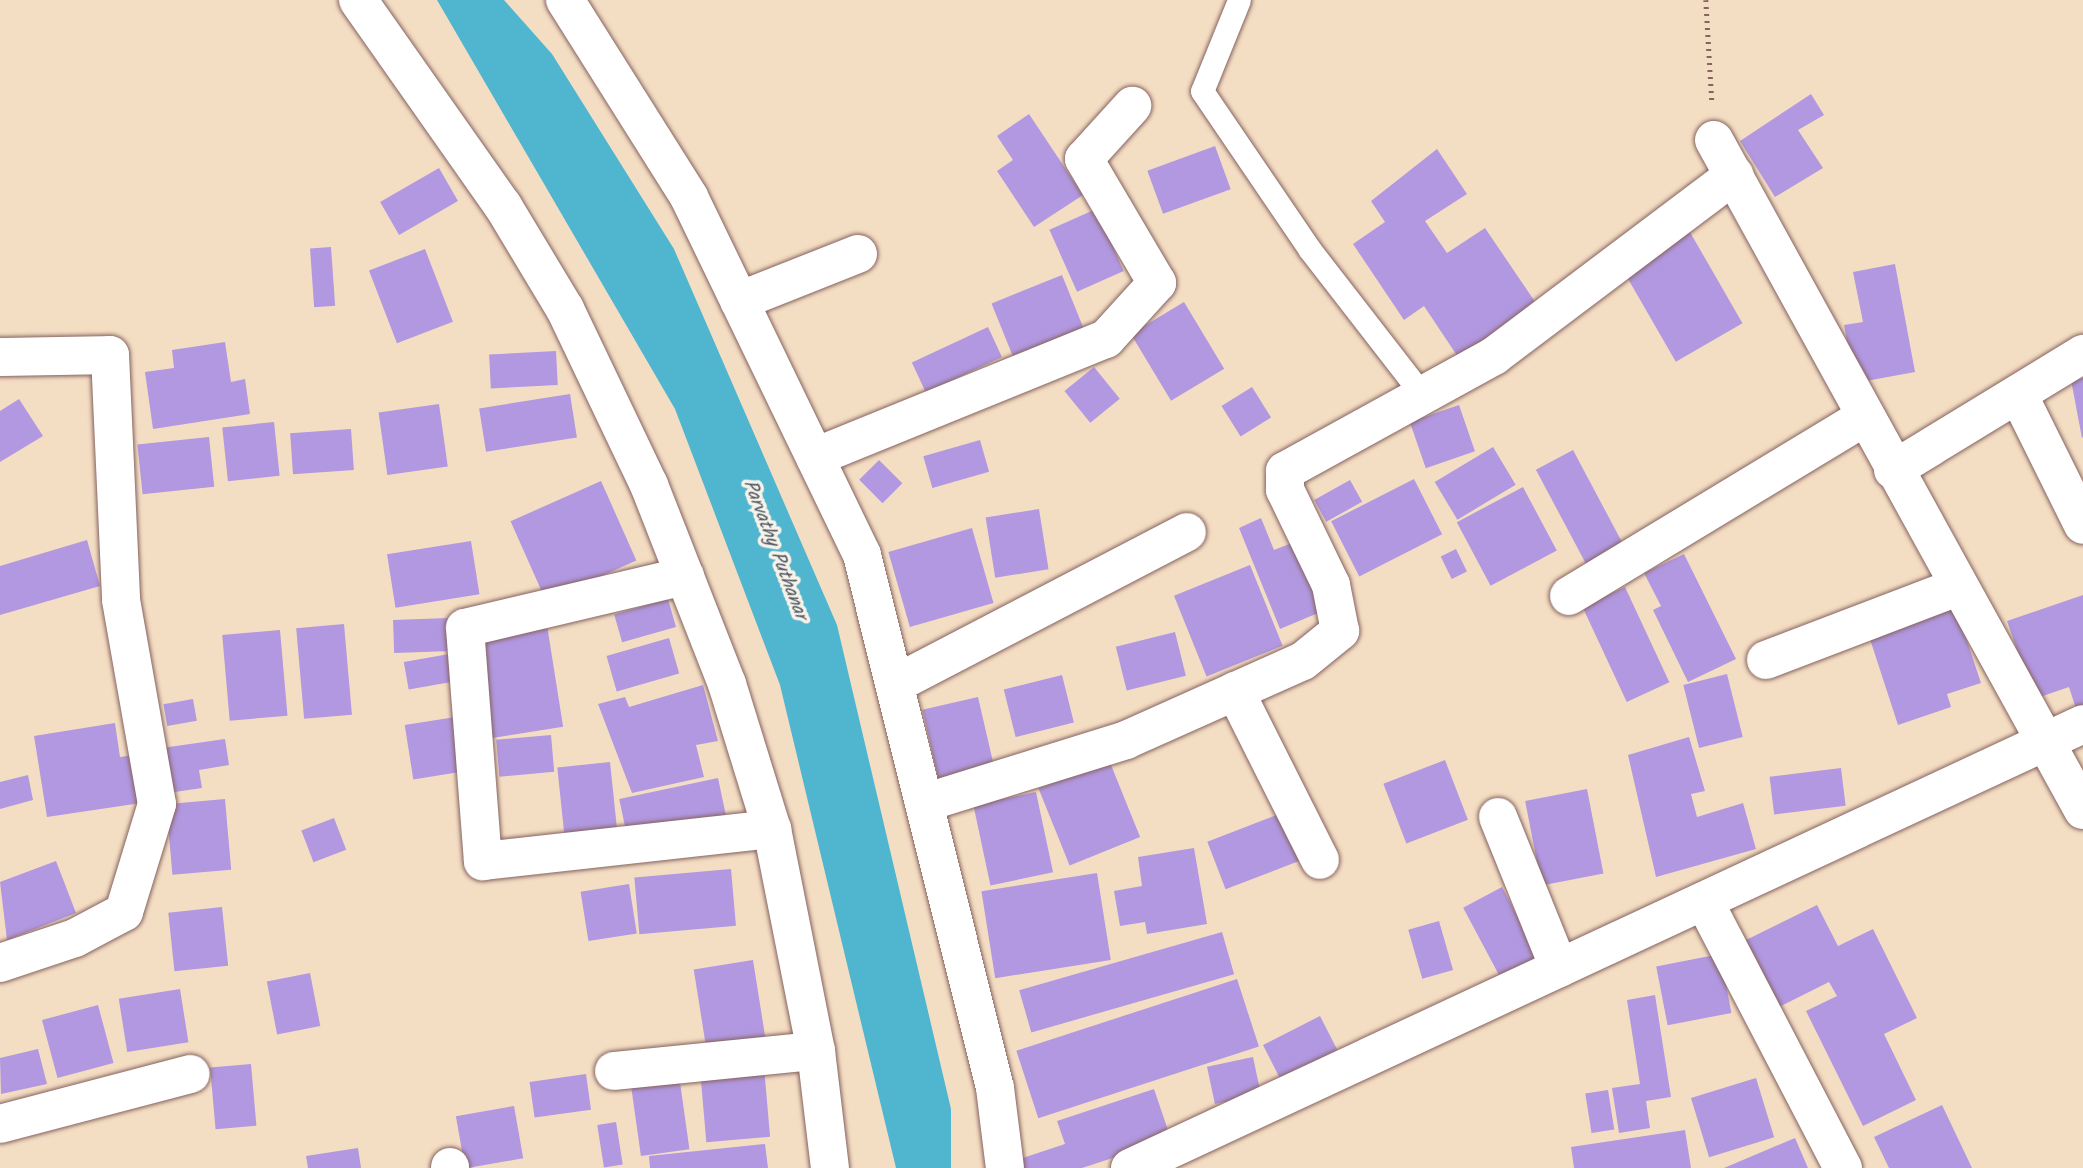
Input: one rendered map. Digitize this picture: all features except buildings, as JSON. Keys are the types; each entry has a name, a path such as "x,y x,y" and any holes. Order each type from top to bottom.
{"street":[{"path":"358,0 503,206 565,309 685,576 772,829 816,1051 830,1168"},
{"path":"565,0 689,197 862,555 995,1087 1005,1168"},
{"path":"815,457 1106,339 1157,284 1084,159 1132,106"},
{"path":"1714,140 2041,743 2083,810"},
{"path":"924,803 1126,740 1303,661 1339,631 1331,585 1285,490 1285,471 1421,393 1494,356 1734,175"},
{"path":"739,302 858,254"},
{"path":"1893,470 2083,354"},
{"path":"0,357 110,355 121,600 157,804 124,912 75,938 0,963"},
{"path":"2018,394 2071,469 2083,525"},
{"path":"1569,596 1865,417"},
{"path":"895,684 1187,532"},
{"path":"685,576 465,628 483,861 772,829"},
{"path":"1766,660 1957,587"},
{"path":"1235,691 1320,860"},
{"path":"1130,1168 2083,723"},
{"path":"1498,817 1559,968"},
{"path":"1704,901 1843,1168"},
{"path":"614,1071 816,1051"},
{"path":"0,1124 191,1074"}],"lane":[{"path":"1239,0 1202,91 1310,250 1421,393"}],"path":[{"path":"1706,0 1714,140"}],"water":[{"name":"Parvathy Puthanar","path":"437,0 504,0 552,54 674,249 837,625 951,1109 951,1168 896,1168 780,685 675,409"}]}
